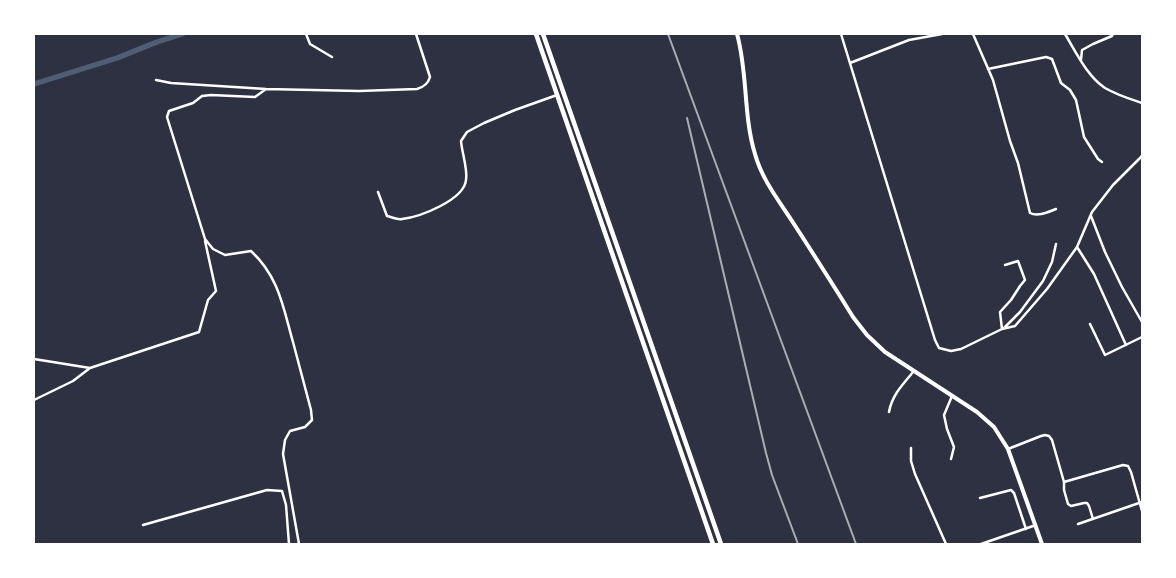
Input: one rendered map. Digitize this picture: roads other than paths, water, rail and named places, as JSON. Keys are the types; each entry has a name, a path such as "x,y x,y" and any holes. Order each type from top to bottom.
{"highway":[{"path":"536,34 713,544"},
{"path":"544,34 721,544"}],"main road":[{"path":"737,34 744,67 750,132 755,156 765,177 858,324 880,348 977,412 998,431 1008,448 1042,544"}],"street":[{"path":"306,34 310,44 332,57"},
{"path":"156,80 171,83 266,89 408,90 423,88 429,82 430,77 416,34"},
{"path":"841,34 936,344 939,348 951,351 961,349 1002,329 1016,316 1044,281 1052,262 1056,244"},
{"path":"850,63 909,40 942,34"},
{"path":"973,34 993,80 1018,163 1030,213 1034,215 1056,209"},
{"path":"1082,61 1082,50 1113,34"},
{"path":"1067,35 1090,74 1104,87 1118,95 1142,103"},
{"path":"988,69 1046,56 1052,59 1061,82 1070,90 1076,100 1084,137 1098,160 1102,162"},
{"path":"34,400 73,381 90,368 200,332 208,300 216,291 205,238 167,117 169,111 193,103 202,96 255,97 266,89"},
{"path":"378,192 387,216 400,220 431,210 453,199 462,191 466,180 461,141 468,132 515,110 557,95"},
{"path":"1002,329 1011,328 1019,322 1047,289 1077,247 1092,212 1113,185 1142,156"},
{"path":"1091,216 1105,252 1142,322"},
{"path":"205,238 213,249 224,255 251,251 261,260 280,292 312,420 305,427 290,431 285,440 283,454 299,544"},
{"path":"1077,247 1094,274 1126,345"},
{"path":"1002,329 1000,312 1025,280 1018,261 1005,265"},
{"path":"1090,324 1105,355 1142,338"},
{"path":"34,358 90,368"},
{"path":"889,412 895,394 914,371"},
{"path":"951,459 954,447 944,415 952,396"},
{"path":"1008,448 1045,435 1049,436 1052,440 1064,482 1068,505 1087,503 1093,519"},
{"path":"911,448 911,461 915,474 946,544"},
{"path":"1064,482 1126,465 1129,467 1142,503 1142,511"},
{"path":"143,525 267,490 282,491 286,505 289,544"},
{"path":"980,498 1011,490 1017,500 1026,528"},
{"path":"1078,524 1142,503"},
{"path":"982,544 1036,525"}],"waterway":[{"path":"34,84 117,58 182,34"}],"railway":[{"path":"668,34 856,544"},
{"path":"687,118 766,453 772,475 798,544"}]}
